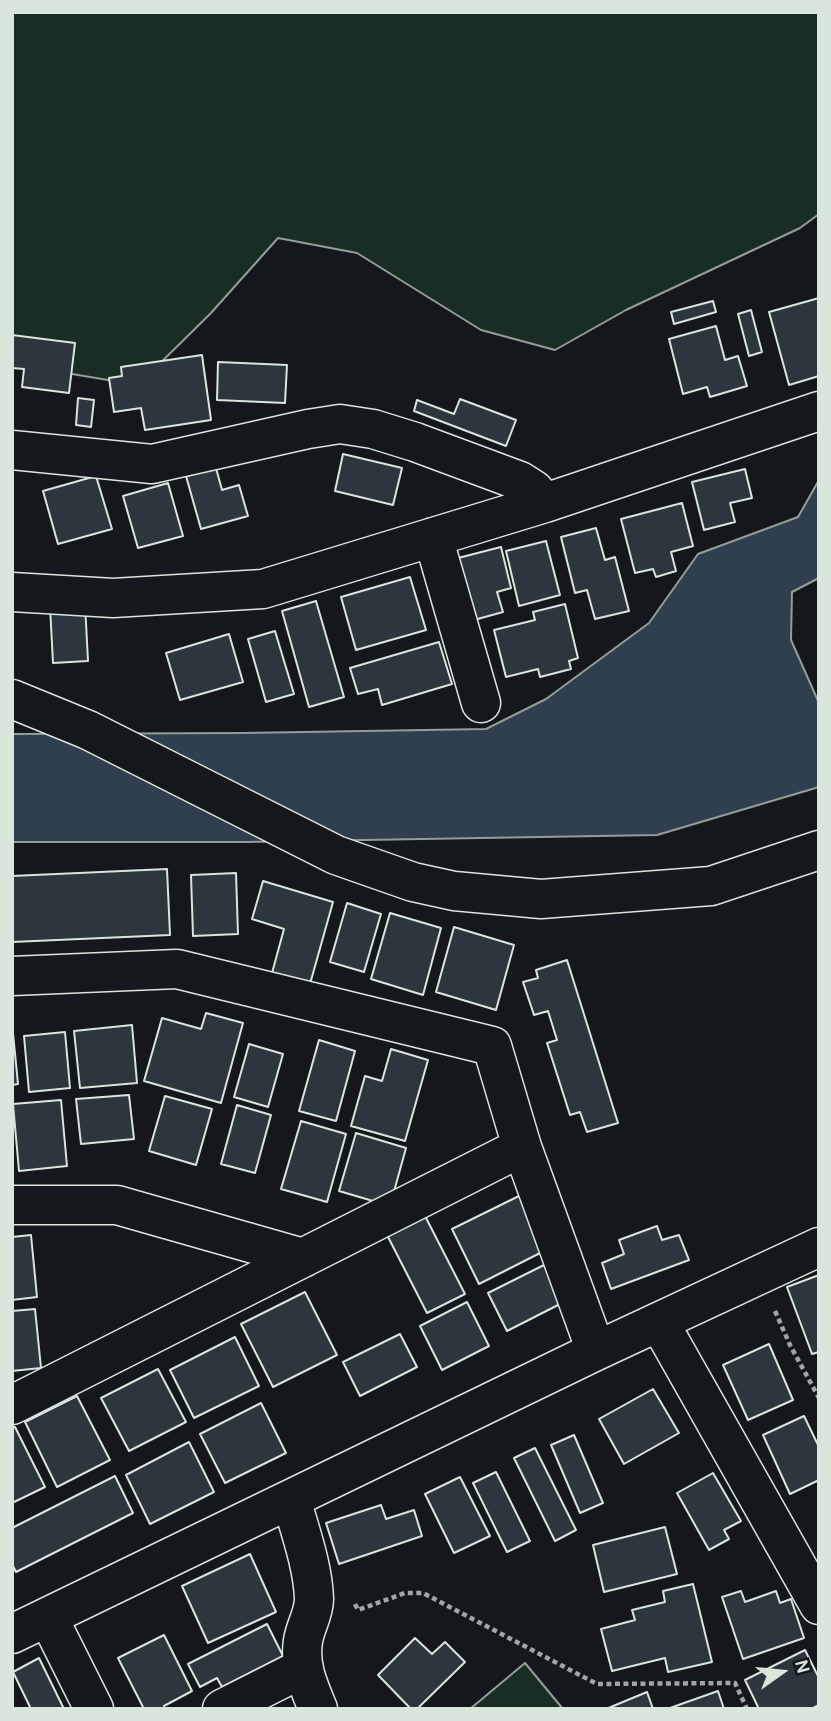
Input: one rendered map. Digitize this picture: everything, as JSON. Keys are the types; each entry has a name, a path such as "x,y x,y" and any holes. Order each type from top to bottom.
{"street":[{"path":"12,592 113,598 263,589 545,503 819,411"},
{"path":"12,450 152,464 340,424 373,429 415,442 520,481 534,490 545,503"},
{"path":"433,537 481,703"},
{"path":"12,699 88,730 347,859 412,882 454,891 541,899 710,886 819,850"},
{"path":"12,976 177,969 492,1046 522,1147 596,1351"},
{"path":"12,1405 522,1147"},
{"path":"12,1205 117,1205 303,1258"},
{"path":"12,1634 596,1351 819,1247"},
{"path":"659,1322 819,1605"},
{"path":"291,1499 307,1558 314,1600 303,1640 302,1660 306,1680 318,1709"},
{"path":"48,1617 94,1709"},
{"path":"222,1709 303,1668"}],"path":[{"path":"759,1275 790,1345 819,1398"},
{"path":"352,1599 358,1610 405,1593 423,1593 597,1684 735,1683 747,1709"}],"green space":[{"path":"12,12 819,12 819,214 800,228 626,310 555,350 481,330 357,253 278,238 211,313 138,385 12,364"},
{"path":"525,1663 563,1709 470,1709"}],"water":[{"path":"819,480 819,578 792,592 791,640 819,703 819,787 657,835 247,842 12,842 12,734 486,729 546,699 649,623 698,554 798,517"}],"building":[{"path":"819,298 819,376 789,385 769,312"},
{"path":"713,301 716,312 674,324 671,312"},
{"path":"751,310 762,352 749,356 738,314"},
{"path":"716,326 725,360 738,356 747,386 710,397 707,387 683,394 669,339"},
{"path":"12,335 75,343 69,393 22,387 24,369 12,368"},
{"path":"202,355 211,420 145,430 141,408 114,412 109,378 122,376 121,367"},
{"path":"218,362 287,365 285,403 217,400"},
{"path":"78,398 94,400 91,427 76,425"},
{"path":"460,399 516,420 506,446 414,411 417,400 454,414"},
{"path":"343,454 402,468 393,505 335,491"},
{"path":"216,468 222,490 239,485 248,516 201,529 186,476"},
{"path":"745,469 752,498 730,503 735,522 704,530 692,482"},
{"path":"96,476 112,529 58,544 43,491"},
{"path":"168,483 183,536 138,548 123,496"},
{"path":"682,503 693,546 671,552 676,571 656,577 653,569 635,573 621,519"},
{"path":"596,528 605,560 615,557 629,611 595,619 587,590 575,593 561,537"},
{"path":"546,541 560,595 519,606 506,551"},
{"path":"501,547 511,588 497,592 503,612 474,620 458,558"},
{"path":"410,577 426,630 356,650 341,597"},
{"path":"316,601 344,697 309,707 282,611"},
{"path":"85,604 88,661 53,663 50,606"},
{"path":"565,604 578,658 569,661 571,669 540,677 538,669 506,677 494,630 535,620 533,612"},
{"path":"275,631 294,694 266,702 248,639"},
{"path":"229,634 243,682 180,700 166,653"},
{"path":"439,642 452,684 382,705 378,689 358,694 350,668"},
{"path":"167,869 170,935 12,942 12,876"},
{"path":"236,873 238,934 193,936 191,875"},
{"path":"263,881 333,902 310,984 272,973 284,929 252,919"},
{"path":"347,903 381,914 364,972 330,962"},
{"path":"390,913 441,928 423,995 371,979"},
{"path":"454,927 514,945 496,1010 436,992"},
{"path":"567,960 618,1123 587,1132 580,1112 570,1115 547,1043 557,1040 548,1011 534,1015 523,982 538,978 536,970"},
{"path":"206,1013 243,1023 221,1103 144,1081 162,1018 201,1029"},
{"path":"12,1023 18,1084 12,1085"},
{"path":"132,1025 137,1083 80,1088 74,1031"},
{"path":"65,1032 70,1088 29,1092 24,1036"},
{"path":"319,1040 355,1051 336,1121 299,1111"},
{"path":"249,1044 283,1054 268,1107 234,1097"},
{"path":"391,1049 428,1060 405,1141 351,1126 365,1076 382,1081"},
{"path":"129,1095 134,1139 81,1144 76,1099"},
{"path":"165,1096 212,1109 196,1165 149,1151"},
{"path":"61,1100 67,1166 19,1171 13,1104"},
{"path":"237,1105 271,1115 255,1173 221,1164"},
{"path":"301,1121 346,1134 327,1202 281,1189"},
{"path":"356,1133 406,1148 390,1206 339,1191"},
{"path":"521,1195 548,1249 479,1284 452,1229"},
{"path":"424,1214 465,1294 427,1313 386,1233"},
{"path":"657,1226 662,1240 679,1235 689,1260 611,1289 602,1263 624,1254 619,1240"},
{"path":"31,1235 37,1297 12,1300 12,1237"},
{"path":"544,1265 564,1302 507,1331 488,1293"},
{"path":"819,1275 819,1352 812,1354 787,1287"},
{"path":"305,1292 337,1355 273,1387 241,1324"},
{"path":"467,1302 489,1346 442,1370 420,1326"},
{"path":"35,1309 41,1368 12,1371 12,1311"},
{"path":"400,1334 417,1367 360,1396 343,1362"},
{"path":"235,1337 259,1386 194,1418 170,1370"},
{"path":"769,1344 793,1400 748,1420 723,1365"},
{"path":"158,1369 186,1422 129,1451 101,1398"},
{"path":"653,1389 679,1433 624,1464 599,1419"},
{"path":"77,1396 110,1460 57,1487 25,1422"},
{"path":"261,1403 286,1453 225,1483 200,1434"},
{"path":"804,1416 819,1447 819,1480 790,1494 763,1435"},
{"path":"15,1427 45,1487 12,1503 12,1428"},
{"path":"574,1435 603,1503 580,1513 551,1445"},
{"path":"189,1442 214,1492 150,1524 126,1475"},
{"path":"535,1448 576,1530 555,1541 514,1458"},
{"path":"496,1472 530,1541 507,1552 473,1483"},
{"path":"713,1473 741,1521 724,1530 729,1539 709,1550 677,1493"},
{"path":"115,1476 133,1513 16,1572 12,1564 12,1528"},
{"path":"460,1477 490,1536 454,1553 425,1494"},
{"path":"381,1505 386,1519 414,1510 422,1536 339,1564 326,1523"},
{"path":"665,1527 677,1574 604,1592 593,1545"},
{"path":"250,1554 276,1612 208,1643 182,1586"},
{"path":"693,1584 712,1662 668,1672 665,1658 612,1671 601,1629 635,1620 632,1610 665,1602 663,1591"},
{"path":"741,1591 745,1602 776,1591 780,1603 791,1599 804,1638 743,1659 722,1597"},
{"path":"267,1624 283,1656 222,1687 217,1678 200,1687 188,1664"},
{"path":"164,1635 192,1691 164,1706 165,1709 144,1709 118,1658"},
{"path":"415,1638 432,1654 445,1642 465,1662 417,1709 411,1709 378,1675"},
{"path":"805,1650 819,1678 819,1705 811,1709 759,1709 745,1680"},
{"path":"39,1658 64,1709 31,1709 13,1672"},
{"path":"718,1691 724,1709 670,1708"},
{"path":"647,1692 653,1709 606,1709"}]}
